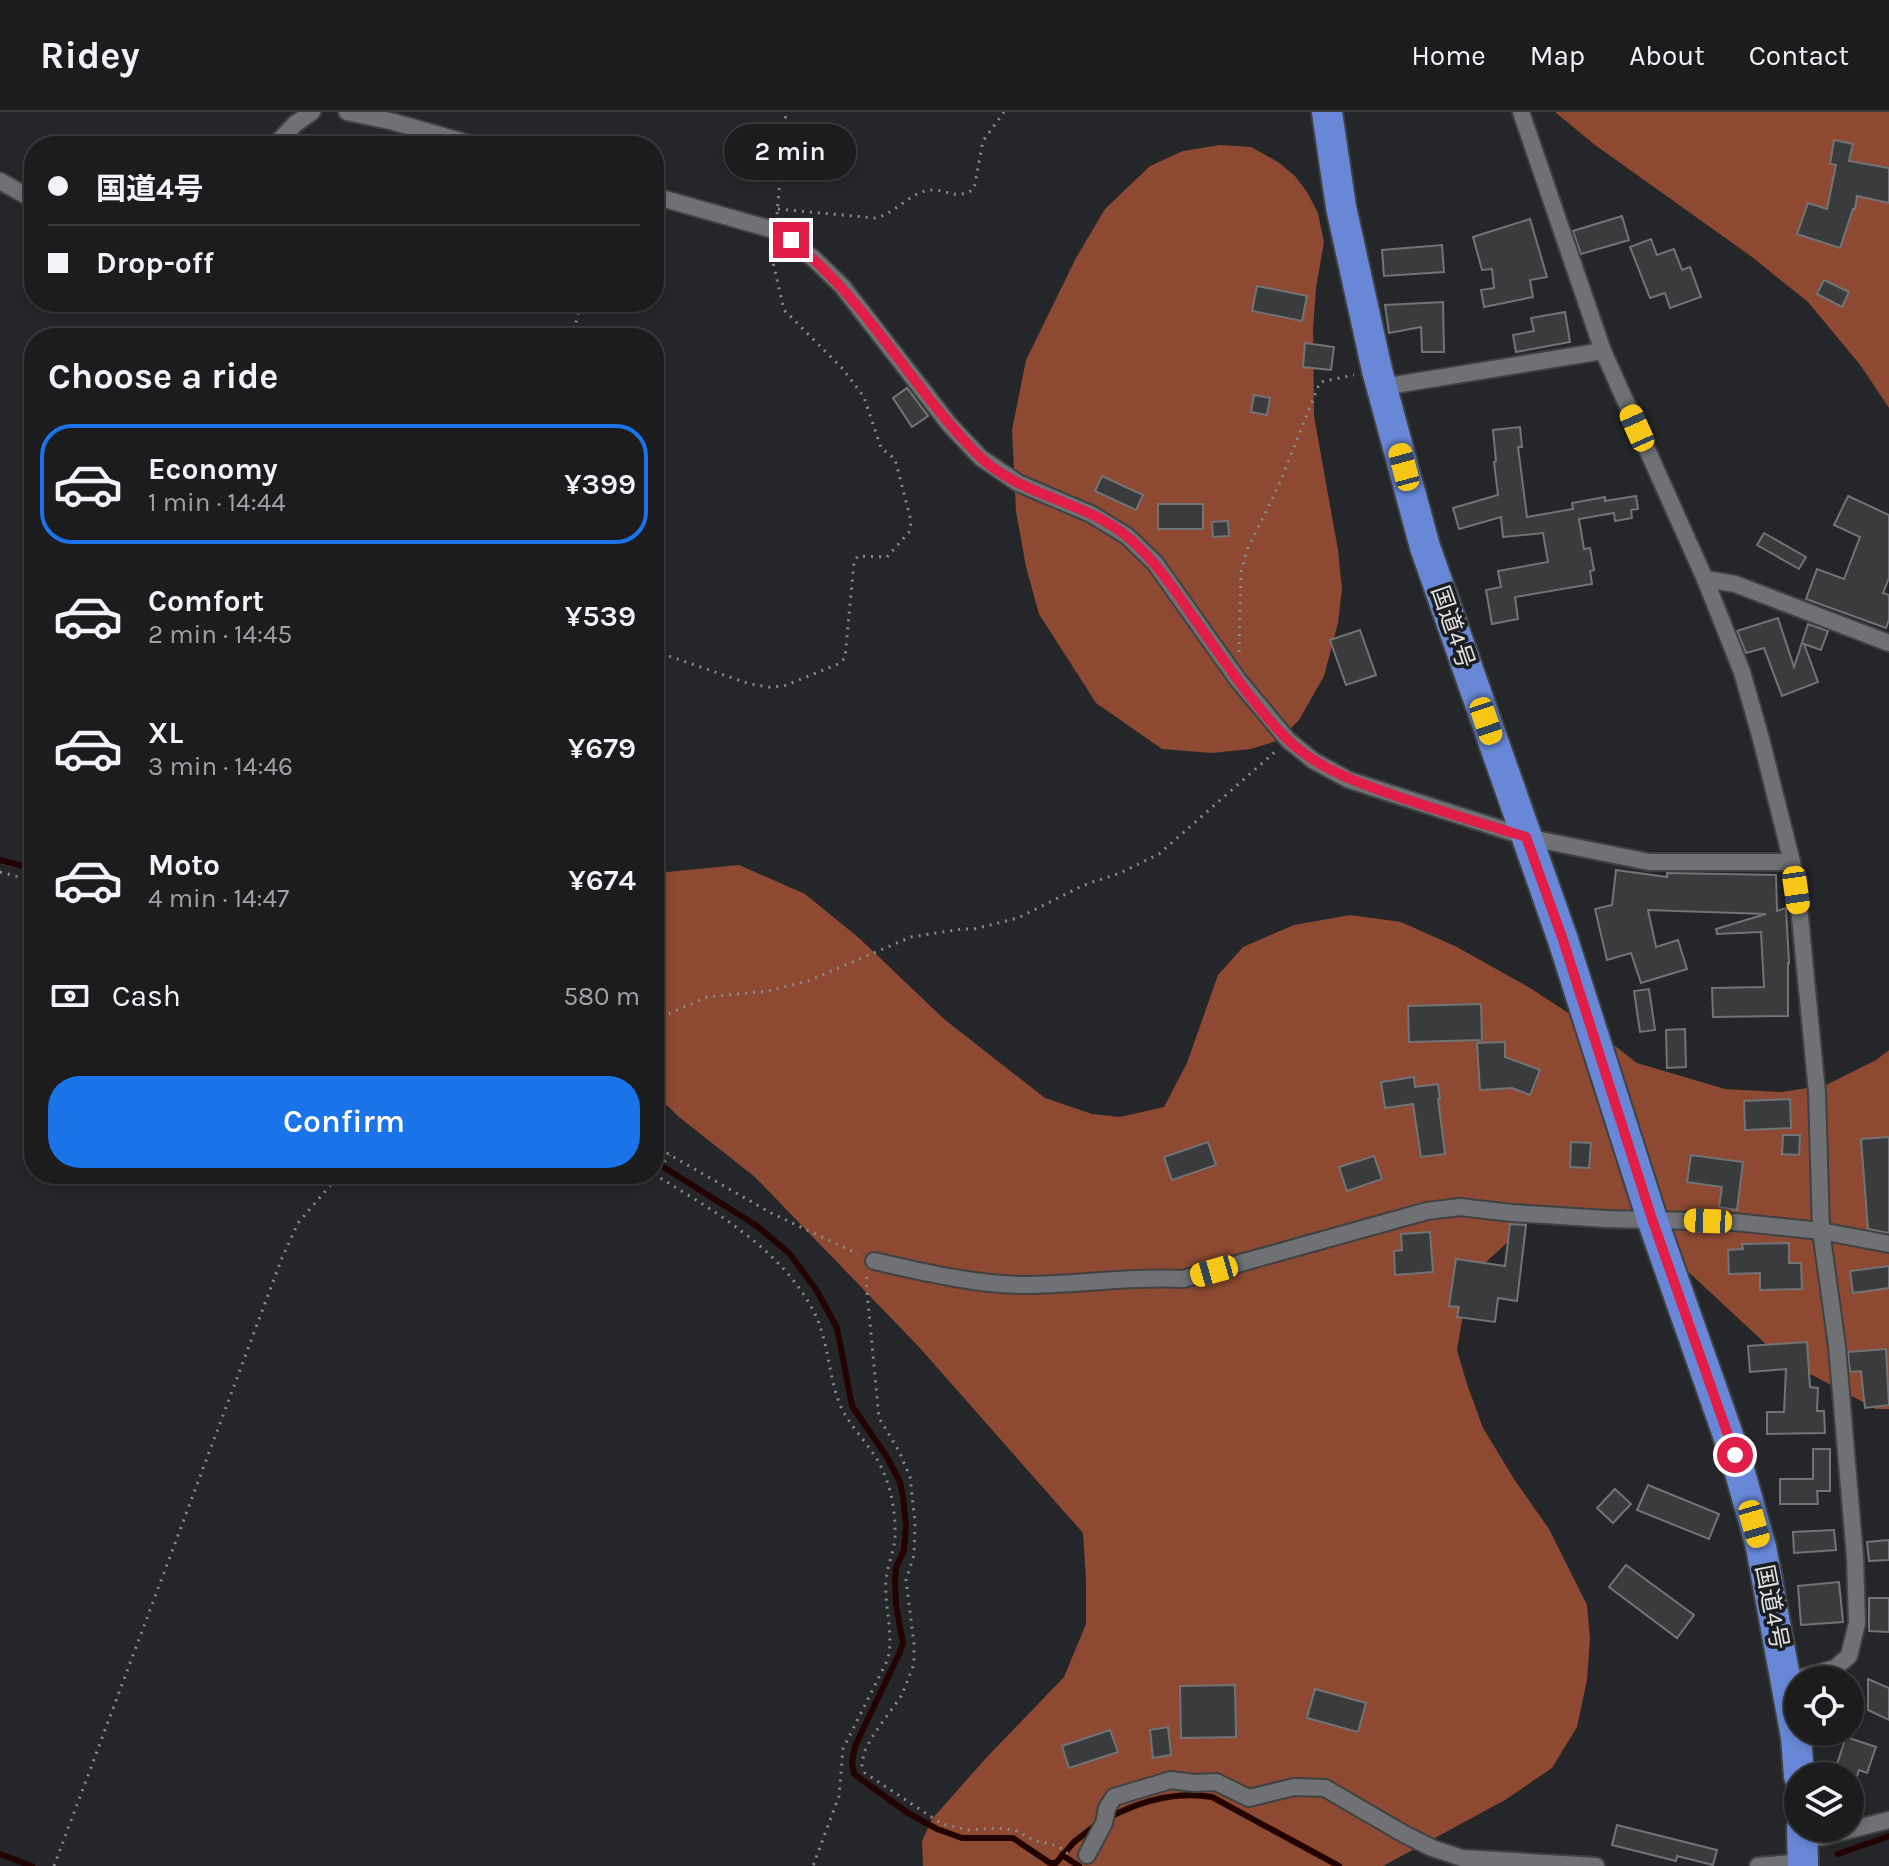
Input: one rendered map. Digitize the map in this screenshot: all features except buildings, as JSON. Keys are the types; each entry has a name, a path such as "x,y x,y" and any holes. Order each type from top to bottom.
{"highway":[{"name":"国道4号","path":"1327,112 1341,207 1380,379 1425,547 1563,940 1652,1219 1735,1455 1761,1547 1784,1671"}],"street":[{"path":"284,136 312,112"},
{"path":"347,112 367,114 443,136"},
{"path":"1521,112 1603,351 1705,579 1742,672 1792,862 1817,1092 1821,1231 1837,1346 1855,1557 1857,1623 1849,1656 1837,1666"},
{"path":"0,181 24,194"},
{"path":"664,199 774,230 813,258 842,286 949,424 981,458 1018,483 1091,514 1127,536 1155,563 1238,680 1288,740 1314,761 1349,780 1526,837 1649,862 1792,862"},
{"path":"1380,379 1603,351"},
{"path":"1705,579 1735,584 1889,643"},
{"path":"874,1261 953,1279 1021,1285 1151,1277 1183,1279 1427,1211 1460,1207 1592,1218 1735,1222 1821,1231 1889,1244"},
{"path":"1087,1855 1114,1797 1171,1780 1216,1782 1249,1798 1294,1787 1325,1788 1404,1834 1462,1858 1596,1866"},
{"path":"1758,1866 1803,1849 1822,1837 1889,1820"}],"path":[{"path":"664,654 750,684 769,687 784,686 838,664 845,658 854,562 858,556 887,557 910,531 911,521 895,459 881,448 864,397 842,368 784,310 770,247 778,209 786,112"},
{"path":"778,209 875,218 884,216 923,191 965,195 974,189 983,141 1004,112"},
{"path":"1238,680 1241,572 1247,550 1278,487 1320,382 1380,379"},
{"path":"664,1016 707,997 768,991 808,981 911,937 974,929 1018,918 1084,885 1120,873 1159,854 1288,740"},
{"path":"0,872 24,878"},
{"path":"664,1150 771,1213 874,1261 866,1281 879,1418 910,1477 915,1522 914,1555 906,1580 914,1664 902,1695 864,1752 862,1765 865,1773 942,1824 968,1830 1015,1830 1033,1840 1058,1846 1067,1853"},
{"path":"664,1162 670,1155"},
{"path":"664,1180 764,1248 792,1279 814,1311 826,1343 843,1412 878,1462 892,1501 895,1540 886,1578 891,1645 888,1659 843,1749 839,1796 813,1866"},
{"path":"54,1866 282,1258 298,1223 331,1184"}],"shaded area":[{"path":"1555,112 1889,112 1889,408 1861,366 1808,302"},
{"path":"1220,145 1251,147 1278,162 1295,176 1318,213 1324,242 1313,329 1314,416 1342,589 1338,623 1324,676 1299,720 1280,740 1251,749 1212,753 1162,749 1096,703 1039,614 1026,567 1016,511 1012,430 1026,360 1076,258 1105,209 1150,166 1183,151"},
{"path":"739,865 805,894 859,938 944,1019 1045,1098 1092,1114 1120,1117 1164,1107 1187,1063 1218,975 1243,947 1294,925 1350,915 1401,922 1457,947 1530,988 1593,1029 1637,1063 1725,1089 1782,1092 1826,1085 1876,1060 1889,1050 1889,1409 1876,1409 1782,1359 1681,1265 1634,1227 1568,1221 1527,1224 1483,1265 1464,1309 1457,1350 1483,1428 1549,1529 1587,1605 1590,1639 1587,1680 1577,1727 1552,1768 1505,1800 1383,1866 923,1866 922,1841 932,1819 1064,1677 1086,1624 1083,1533 919,1347 755,1177 664,1103 664,873"}],"waterway":[{"path":"0,860 24,866"},
{"path":"664,1167 757,1226 790,1254 817,1291 837,1328 852,1406 900,1482 906,1525 904,1550 896,1568 895,1580 903,1643 855,1746 852,1762 854,1774 908,1813 937,1829 962,1838 1013,1838 1050,1863 1056,1863 1074,1842 1100,1822"},
{"path":"1110,1817 1159,1799 1185,1795 1212,1797 1339,1866"},
{"path":"1838,1854 1889,1836"},
{"path":"0,1854 32,1866"},
{"path":"1062,1855 1079,1866"}],"route":[{"path":"791,240 842,286 949,424 981,458 1018,483 1091,514 1127,536 1155,563 1238,680 1288,740 1314,761 1349,780 1526,837 1563,940 1652,1219 1735,1455"}]}
